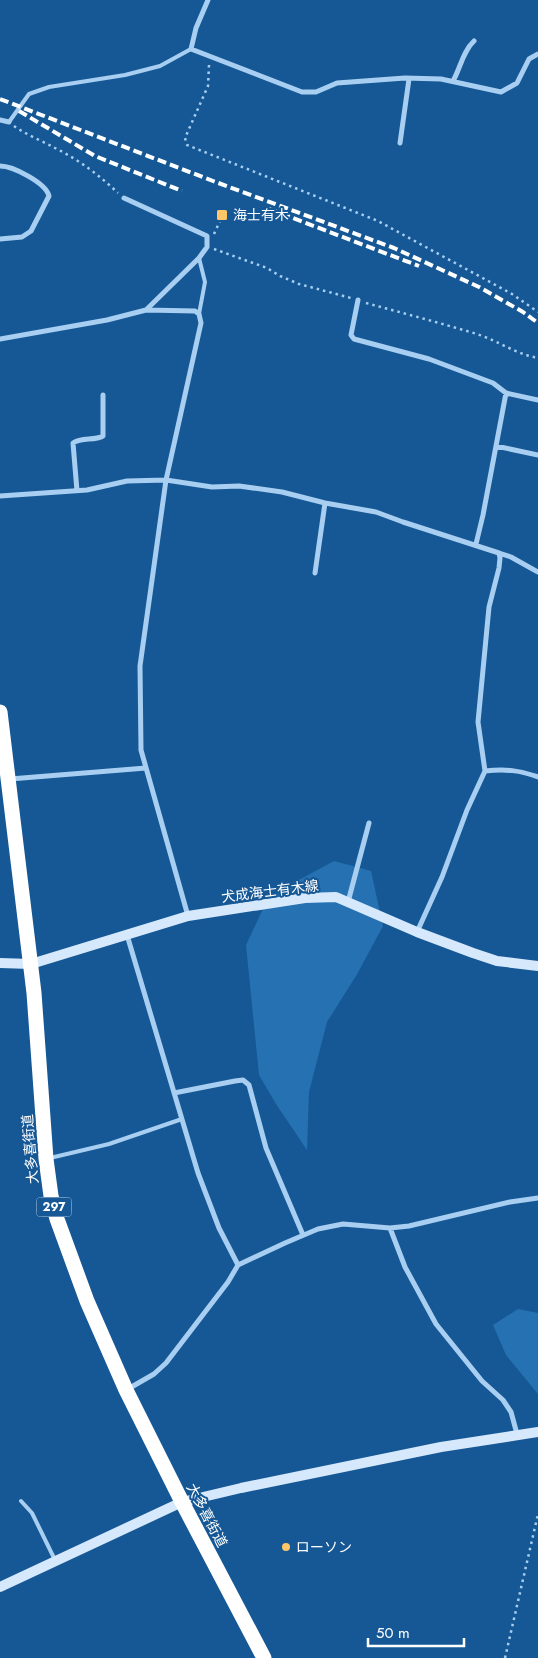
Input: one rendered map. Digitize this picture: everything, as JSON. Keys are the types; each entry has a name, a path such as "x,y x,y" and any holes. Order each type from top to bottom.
{"highway":[{"name":"大多喜街道","path":"0,712 30,964 46,1159 51,1196 63,1238 87,1301 126,1390 264,1658"}],"street":[{"path":"208,0 196,28 192,49 302,92 316,92 337,83 409,78 441,79 501,92 517,83 529,59 538,54"},
{"path":"453,81 465,53 474,41"},
{"path":"400,144 409,78"},
{"path":"0,120 9,122"},
{"path":"0,166 10,168 38,182 48,191 49,196 31,231 22,237 0,238"},
{"path":"124,198 207,236 208,247 199,258 146,310"},
{"path":"358,300 351,335 354,340 430,359 493,383 506,392 538,400"},
{"path":"0,340 107,320 146,310 186,310 195,311 199,314 201,323 166,480 140,666 141,750 188,916"},
{"path":"476,544 506,392"},
{"path":"77,491 73,443 103,436 103,396"},
{"path":"496,446 538,455"},
{"path":"0,496 77,491 127,481 166,480 212,487 240,486 265,489 325,503 376,512 511,556 538,572"},
{"path":"315,573 325,503"},
{"path":"417,932 442,877 467,810 485,771 478,722 489,607 499,568 499,552"},
{"path":"8,779 146,768"},
{"path":"485,771 506,769 525,772 538,777"},
{"path":"348,902 369,823"},
{"name":"犬成海士有木線","path":"0,963 30,964 188,916 305,898 336,897 417,932 497,961 538,966"},
{"path":"127,934 198,1173 219,1228 238,1265"},
{"path":"174,1093 235,1080 243,1080 249,1085 266,1148 303,1235"},
{"path":"126,1390 154,1374 166,1363 228,1282 238,1265 318,1229 343,1224 390,1228 409,1226 510,1202 538,1198"},
{"path":"390,1228 404,1267 436,1324 482,1381 503,1400 511,1412 517,1434"},
{"path":"0,1587 182,1502 441,1447 538,1432"}],"lane":[{"path":"9,122 29,94 49,87 125,75 160,66 192,49"},
{"path":"199,258 205,282 199,314"},
{"path":"46,1159 109,1144 182,1119"},
{"path":"21,1501 32,1513 55,1560"}],"path":[{"path":"209,56 208,86 184,138 187,145 378,221 512,294 538,312"},
{"path":"9,122 23,132 56,148 99,175 124,198"},
{"path":"208,247 267,268 299,284 478,334 514,351 538,358"},
{"path":"505,1658 538,1514"}],"shaded area":[{"path":"334,861 371,871 383,926 356,976 327,1022 309,1092 307,1150 259,1075 246,945 269,896"},
{"path":"518,1309 538,1313 538,1394 506,1355 493,1325"}],"railway":[{"path":"0,99 394,248 479,287 523,312 538,323"},
{"path":"19,111 95,156 182,191"},
{"path":"269,209 419,266"}],"place":[{"name":"海士有木","path":"222,215"},
{"name":"ローソン","path":"286,1547"}]}
